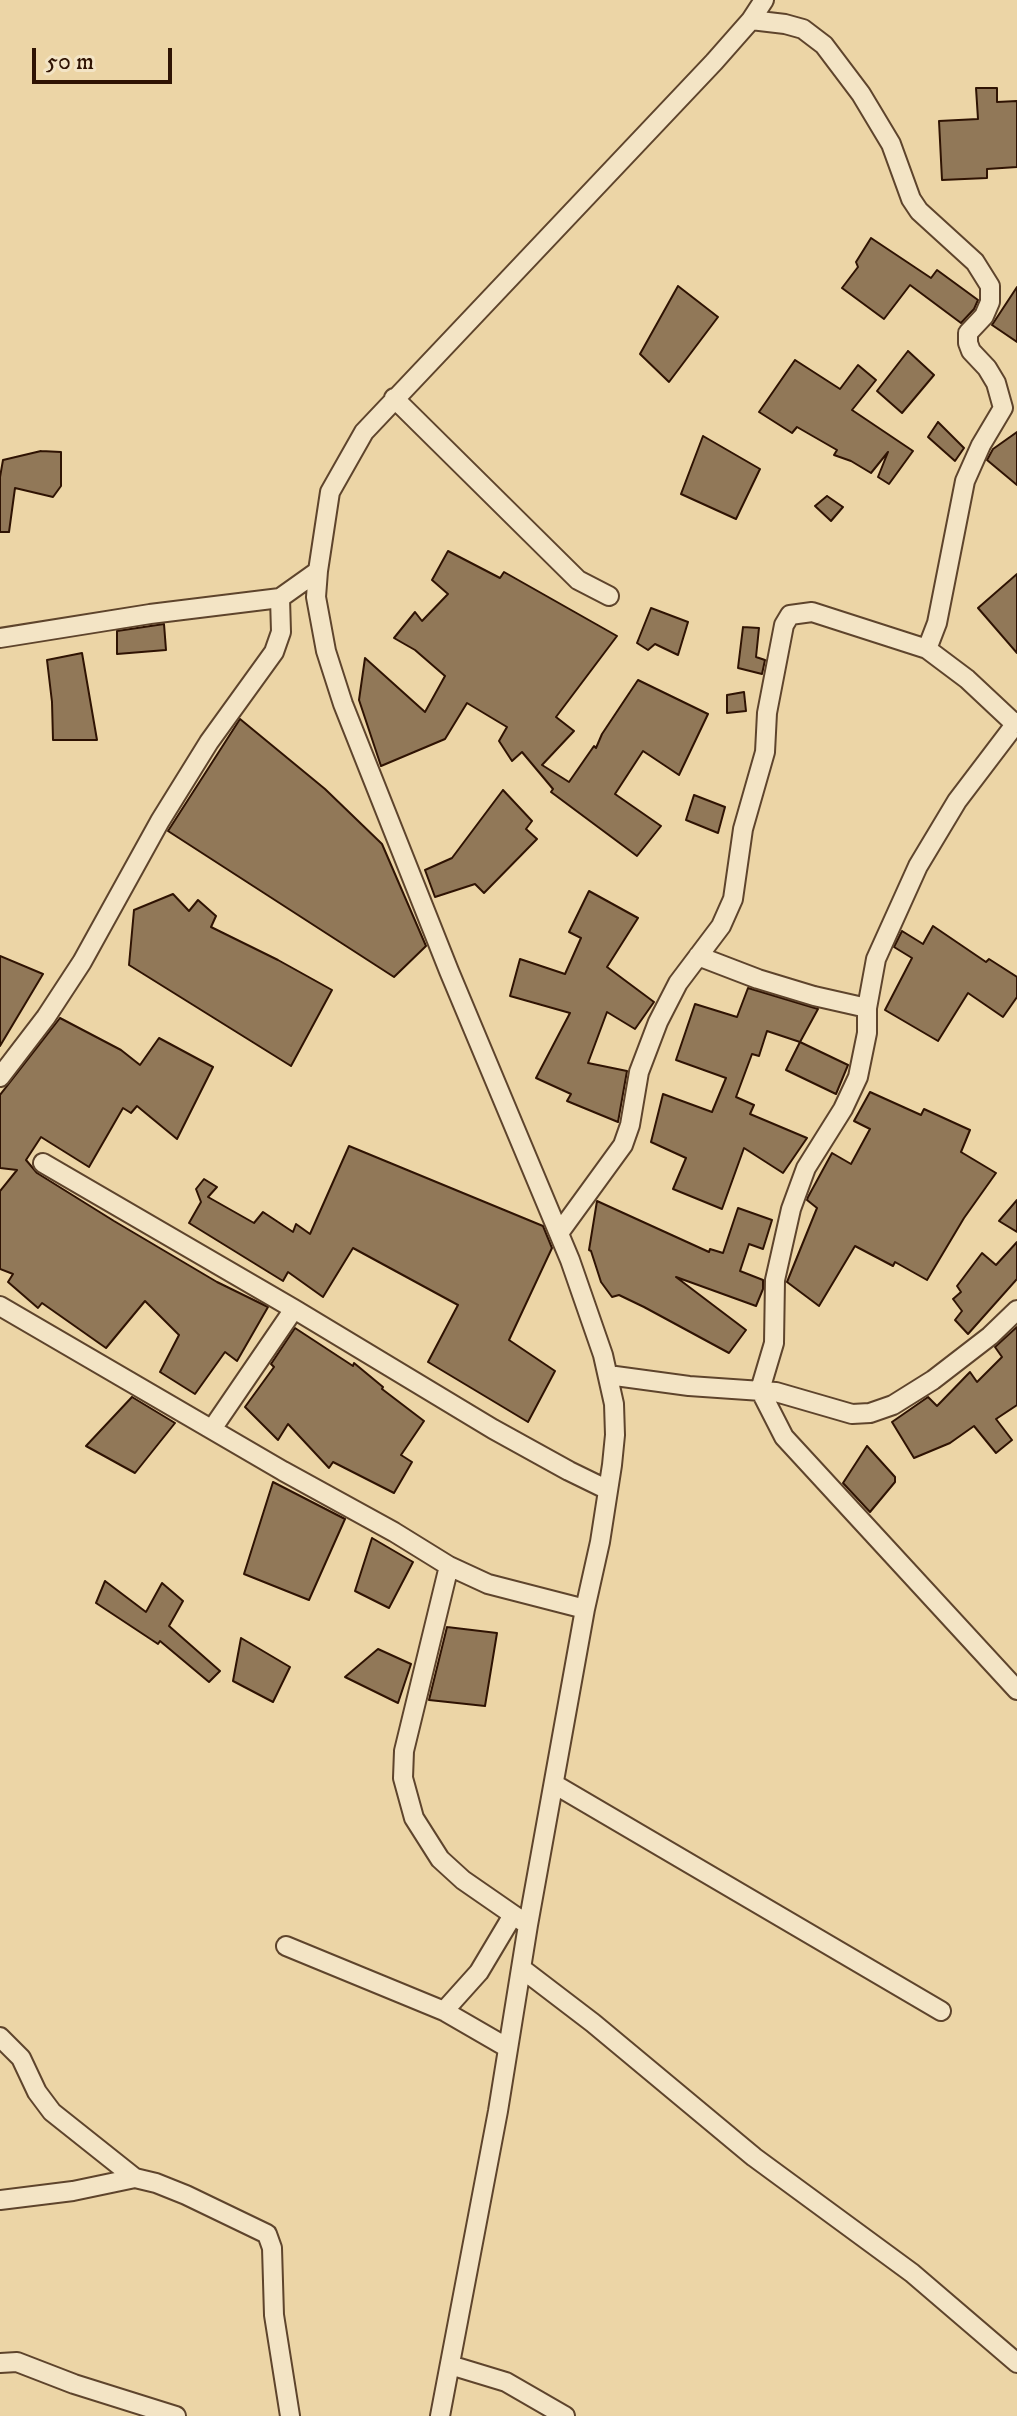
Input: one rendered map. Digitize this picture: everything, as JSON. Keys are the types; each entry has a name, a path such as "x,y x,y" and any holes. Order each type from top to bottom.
{"street":[{"path":"440,2416 521,1968 520,1920 554,1784 608,1490 615,1435 614,1404 598,1341 559,1233 449,971 343,704 326,651 316,597 318,571 330,492 364,432 751,20 764,0"},
{"path":"751,20 803,29 824,45 861,94 891,144 911,199 919,211 975,262 990,286 990,302 984,316 968,333 968,343 996,383 1003,408 981,445 965,481 937,623 927,649"},
{"path":"394,398 567,570 578,580 609,596"},
{"path":"0,638 150,614 280,598 318,571"},
{"path":"0,1077 46,1017 82,962 160,821 209,742 274,652 281,632 280,598"},
{"path":"559,1233 623,1145 630,1125 639,1072 658,1022 678,983 721,926 733,899 743,829 765,752 767,713 784,625 790,615 812,612 927,649 967,679 1016,723 957,801 918,866 876,959 858,1077 843,1109 806,1168 791,1209 775,1280 774,1343 760,1390 784,1437 1017,1690"},
{"path":"698,956 772,984 867,1008"},
{"path":"43,1163 493,1429 608,1490"},
{"path":"0,1306 449,1566 488,1584 585,1609"},
{"path":"212,1429 294,1309"},
{"path":"608,1375 689,1386 760,1390 852,1414 870,1413 893,1405 933,1380 990,1336 1017,1310"},
{"path":"449,1566 404,1751 403,1778 414,1818 440,1859 463,1880 520,1920"},
{"path":"554,1784 941,2011"},
{"path":"444,2011 520,1920"},
{"path":"286,1946 444,2011 508,2048"},
{"path":"521,1968 551,1989 754,2157 912,2273 1017,2363"},
{"path":"0,2037 21,2058 37,2092 52,2112 135,2178 186,2195 269,2237 274,2315 290,2416"},
{"path":"0,2200 73,2191 135,2178"},
{"path":"0,2363 17,2362 74,2384 176,2416"},
{"path":"450,2365 506,2382 565,2416"}],"building":[{"path":"976,88 997,88 997,102 1017,101 1017,167 987,169 987,178 942,180 939,121 978,119"},
{"path":"871,238 931,278 937,270 978,300 974,309 961,323 910,285 884,319 842,288 858,267 856,262"},
{"path":"678,286 718,317 669,382 640,354"},
{"path":"1017,287 1017,342 992,325"},
{"path":"908,351 934,375 902,413 877,391"},
{"path":"795,360 840,389 858,365 876,380 852,410 913,451 889,484 878,477 888,452 871,473 834,455 837,450 797,427 792,433 759,412"},
{"path":"938,422 964,448 955,461 928,437"},
{"path":"1017,432 1017,485 987,460 993,449"},
{"path":"703,436 760,469 736,519 681,494"},
{"path":"41,451 61,452 61,486 53,497 15,488 9,532 0,532 3,460"},
{"path":"827,496 843,507 831,521 815,506"},
{"path":"448,551 500,578 504,572 617,636 556,717 574,731 542,765 569,782 594,746 596,748 638,680 708,714 679,775 643,751 615,794 661,826 637,856 551,792 553,789 522,752 512,761 499,741 507,727 467,703 445,739 381,766 359,700 365,658 425,712 445,676 415,650 394,638 415,612 422,621 448,594 432,580"},
{"path":"1017,574 1017,653 978,608"},
{"path":"651,608 688,622 678,655 655,644 648,650 637,643"},
{"path":"164,624 166,650 117,654 117,631"},
{"path":"743,627 759,628 756,657 765,660 762,674 738,668"},
{"path":"82,653 97,740 53,740 47,660"},
{"path":"744,692 746,711 727,713 727,695"},
{"path":"240,719 325,789 382,844 426,946 394,977 168,831"},
{"path":"503,790 532,821 526,829 537,839 484,893 475,884 435,897 425,870 452,858"},
{"path":"694,795 725,807 718,833 686,820"},
{"path":"589,891 638,918 607,967 654,1002 635,1029 607,1012 588,1063 627,1071 618,1122 567,1101 571,1094 536,1078 570,1013 510,996 520,959 565,974 581,938 569,932"},
{"path":"173,894 189,911 198,900 216,916 211,927 332,990 291,1066 129,965 134,910"},
{"path":"933,926 986,962 989,959 1017,977 1017,997 1003,1017 968,993 938,1041 885,1010 912,958 894,947 902,931 923,944"},
{"path":"0,956 43,974 0,1046"},
{"path":"748,988 818,1009 800,1042 767,1031 759,1056 752,1054 736,1097 754,1105 750,1114 807,1138 783,1173 744,1148 722,1209 673,1189 686,1158 651,1142 663,1094 712,1112 726,1078 676,1060 695,1004 737,1017"},
{"path":"60,1018 121,1050 140,1065 159,1038 213,1067 177,1139 137,1106 131,1113 123,1108 89,1167 41,1137 26,1160 37,1173 114,1221 217,1282 268,1307 237,1361 225,1352 195,1394 160,1372 179,1335 145,1301 106,1348 42,1303 38,1308 8,1282 13,1274 0,1269 0,1191 17,1170 0,1168 0,1095"},
{"path":"800,1042 848,1065 836,1094 786,1070"},
{"path":"870,1092 921,1115 924,1109 970,1130 961,1152 996,1173 964,1218 927,1280 895,1262 893,1266 855,1246 819,1306 787,1282 817,1208 807,1200 808,1197 832,1153 851,1164 870,1129 854,1121"},
{"path":"349,1146 543,1226 552,1248 509,1340 555,1371 528,1422 428,1362 458,1305 353,1248 323,1297 288,1272 283,1281 189,1223 201,1202 196,1189 204,1179 217,1187 208,1197 254,1223 263,1212 293,1232 296,1224 310,1234"},
{"path":"1017,1200 1017,1232 999,1221"},
{"path":"597,1201 709,1252 710,1249 723,1253 738,1208 772,1220 763,1249 749,1244 740,1271 763,1280 756,1306 676,1277 746,1330 729,1353 619,1295 612,1297 601,1282 589,1250"},
{"path":"1017,1242 1017,1279 968,1334 955,1320 962,1311 953,1299 961,1292 957,1286 982,1253 996,1265"},
{"path":"1017,1327 1017,1405 996,1419 1012,1440 996,1453 974,1426 950,1443 914,1458 892,1422 928,1397 937,1406 970,1372 977,1382 1002,1357 995,1347"},
{"path":"295,1328 353,1366 354,1363 424,1421 401,1455 412,1462 394,1493 333,1462 329,1468 288,1424 278,1440 245,1407 274,1367 271,1364"},
{"path":"132,1397 175,1423 135,1473 86,1446"},
{"path":"867,1446 895,1477 895,1482 870,1512 843,1483"},
{"path":"273,1482 345,1519 309,1600 244,1574"},
{"path":"372,1538 413,1562 389,1608 355,1591"},
{"path":"105,1581 146,1612 162,1583 183,1601 169,1626 220,1671 209,1682 160,1641 158,1644 96,1603"},
{"path":"447,1627 497,1633 485,1706 429,1700"},
{"path":"241,1638 290,1667 273,1702 233,1681"},
{"path":"378,1649 411,1664 398,1703 345,1677"}]}
